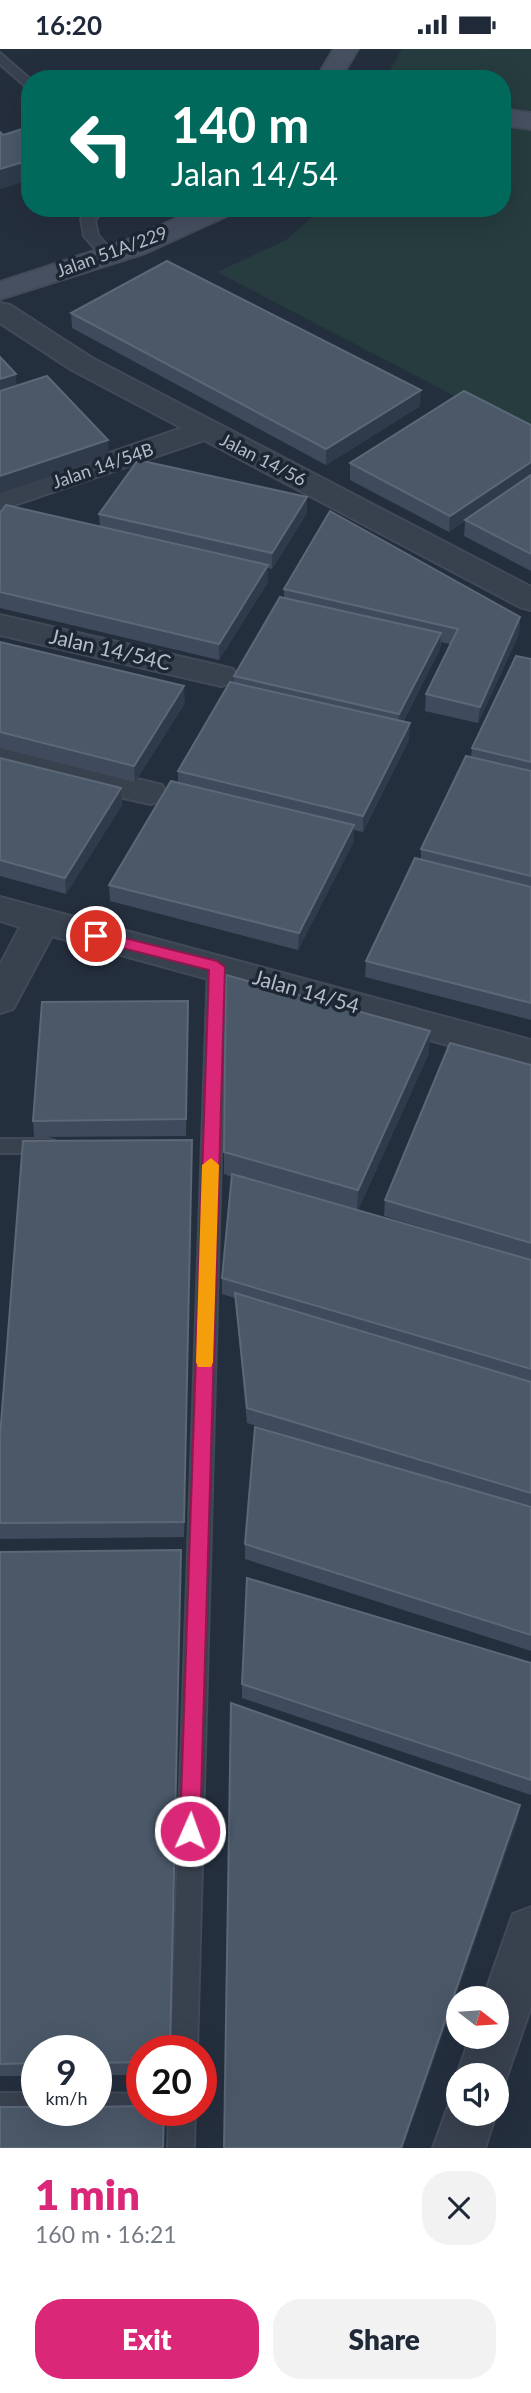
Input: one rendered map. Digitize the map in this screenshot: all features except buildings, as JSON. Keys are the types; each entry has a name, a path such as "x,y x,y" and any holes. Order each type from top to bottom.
{"street":[{"path":"333,70 346,49"},
{"path":"511,118 531,121"},
{"name":"Jalan 51A/229","path":"0,291 108,255 205,217"},
{"name":"Jalan 14/56","path":"0,311 82,364 531,600"},
{"name":"Jalan 14/54B","path":"0,502 205,430"},
{"name":"Jalan 14/54C","path":"0,625 221,676"},
{"path":"0,759 150,793"},
{"name":"Jalan 14/54","path":"0,909 531,1054"},
{"path":"0,1000 41,921"},
{"path":"509,1996 531,1931"},
{"path":"459,2148 466,2126"}],"lane":[{"path":"0,57 21,77"},
{"path":"90,217 88,219 91,236 108,255"},
{"path":"184,2035 198,1555 205,1147 217,967"},
{"path":"0,1146 66,1146"},
{"path":"172,1555 198,1555"},
{"path":"0,2106 21,2106"},
{"path":"181,2148 182,2126"}],"green space":[{"path":"402,49 531,49 531,111 511,108 511,70 390,70"},
{"path":"511,126 531,129 531,436 217,272 286,240 312,217 511,217"}],"slow traffic":[{"path":"204,1362 211,1165"}],"route":[{"path":"96,936 217,967 190,1831"}]}
